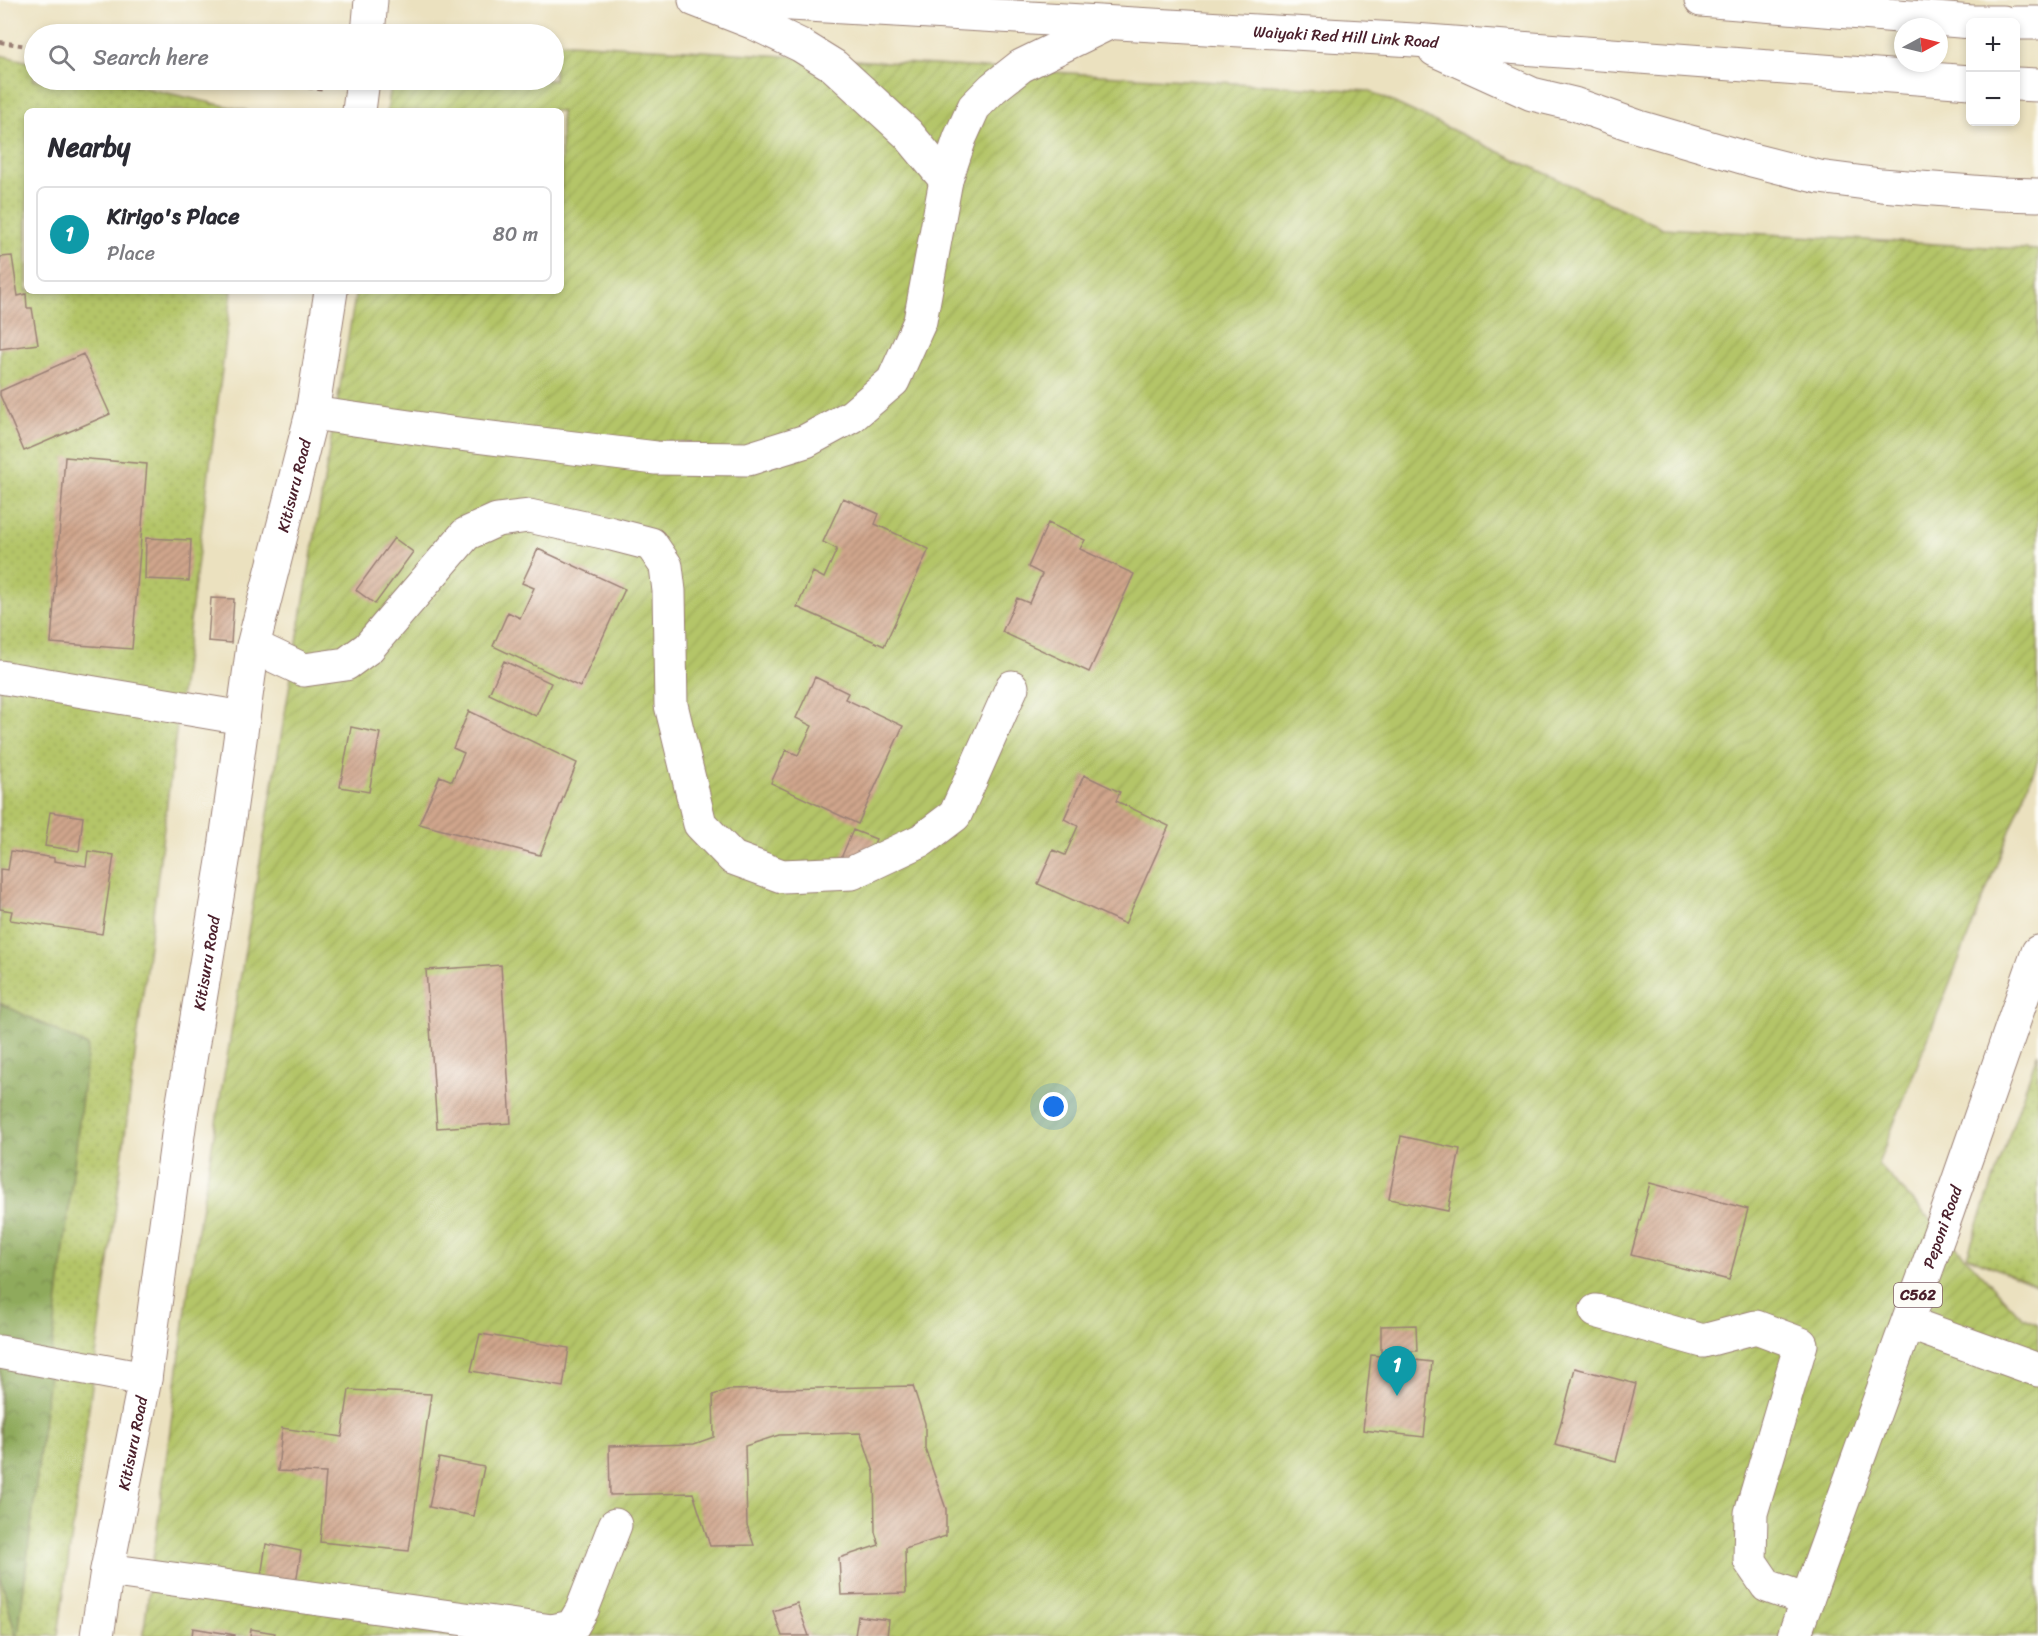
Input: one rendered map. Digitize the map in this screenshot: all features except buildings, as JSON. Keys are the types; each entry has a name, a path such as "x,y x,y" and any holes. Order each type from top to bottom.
{"main road":[{"path":"695,0 754,23 800,45 834,66 908,134 945,180"},
{"name":"Waiyaki Red Hill Link Road","path":"720,0 1414,40 1966,82"},
{"path":"1701,0 1966,22"},
{"path":"2020,23 2038,23"},
{"path":"312,413 451,433 656,458 748,459 806,441 852,416 892,381 920,321 945,180 974,107 993,88 1021,66 1107,24"},
{"path":"1414,40 1532,94 1574,104 1639,127 1752,160 1819,177 1881,185 2038,195"},
{"path":"2020,84 2038,85"},
{"name":"Kitisuru Road","path":"97,1636 106,1570 145,1379 180,1120 224,855 253,646 312,413 331,294"},
{"path":"253,646 304,670 346,664 368,648 466,534 497,520 529,516 651,544 666,566 669,591 671,705 700,824 733,858 782,876 852,873 922,840 955,815 1012,687"},
{"path":"0,677 243,718"},
{"name":"Peponi Road","path":"1794,1636 1908,1323 2038,952"},
{"path":"1596,1311 1703,1341 1756,1327 1802,1329 1751,1513 1750,1561 1767,1586 1807,1600"},
{"path":"1908,1323 2038,1370"},
{"path":"0,1352 145,1379"},
{"path":"106,1570 552,1632 572,1627 582,1610 615,1525"}],"path":[{"path":"0,42 24,46"},
{"path":"329,90 361,95"}],"green space":[{"path":"564,43 1369,91 1663,228 2038,250 2038,760 1878,1164 2022,1317 2038,1324 2038,1636 143,1636 190,1277 355,294 564,294 564,108 387,108 390,90 564,90"},
{"path":"0,55 24,61 24,90 154,90 235,108 24,108 24,294 232,294 109,1261 58,1636 0,1636"},
{"path":"0,1003 88,1046 18,1636 16,1636 0,1575"},
{"path":"2038,1052 2038,1286 1967,1256"}],"place":[{"name":"Kirigo's Place","path":"1397,1396"}]}
